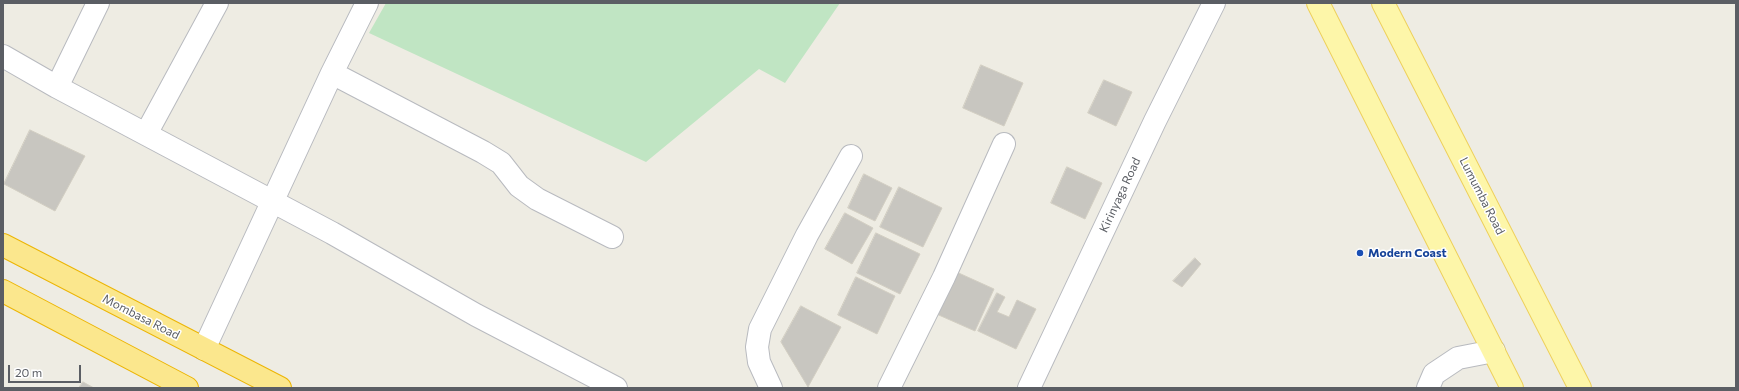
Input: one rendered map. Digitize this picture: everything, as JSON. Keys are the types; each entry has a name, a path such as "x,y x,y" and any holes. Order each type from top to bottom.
{"highway":[{"name":"Mombasa Road","path":"3,245 280,388"},
{"path":"3,291 187,388"}],"main road":[{"path":"1318,3 1512,388"},
{"name":"Lumumba Road","path":"1383,3 1580,388"}],"street":[{"path":"57,88 98,3"},
{"path":"146,134 217,3"},
{"path":"204,349 332,73 367,3"},
{"name":"Kirinyaga Road","path":"1029,388 1155,121 1214,3"},
{"path":"3,56 57,88 332,233 476,315 616,388"},
{"path":"332,73 483,152 500,164 518,186 537,199 612,237"},
{"path":"889,388 944,277 1004,144"},
{"path":"771,388 759,362 757,347 760,329 807,235 852,156"},
{"path":"1428,388 1434,374 1458,358 1494,351"}],"green space":[{"path":"386,3 840,3 785,83 759,69 646,162 369,33"}],"building":[{"path":"981,65 1023,83 1004,126 963,108"},
{"path":"1104,80 1132,92 1116,126 1088,113"},
{"path":"30,130 85,156 55,211 4,184"},
{"path":"1067,167 1102,183 1085,219 1051,203"},
{"path":"864,174 892,188 875,221 848,208"},
{"path":"899,187 942,208 923,247 880,227"},
{"path":"845,213 873,228 852,264 825,249"},
{"path":"876,233 920,254 900,294 857,273"},
{"path":"1195,258 1201,264 1182,287 1173,281"},
{"path":"952,270 994,289 975,331 932,312"},
{"path":"856,277 895,296 877,334 838,315"},
{"path":"997,293 1005,297 997,312 1009,317 1017,300 1036,309 1016,349 978,331"},
{"path":"801,306 841,327 808,387 781,342"},
{"path":"83,382 94,388 79,388"}],"place":[{"name":"Modern Coast","path":"1360,253"}]}
